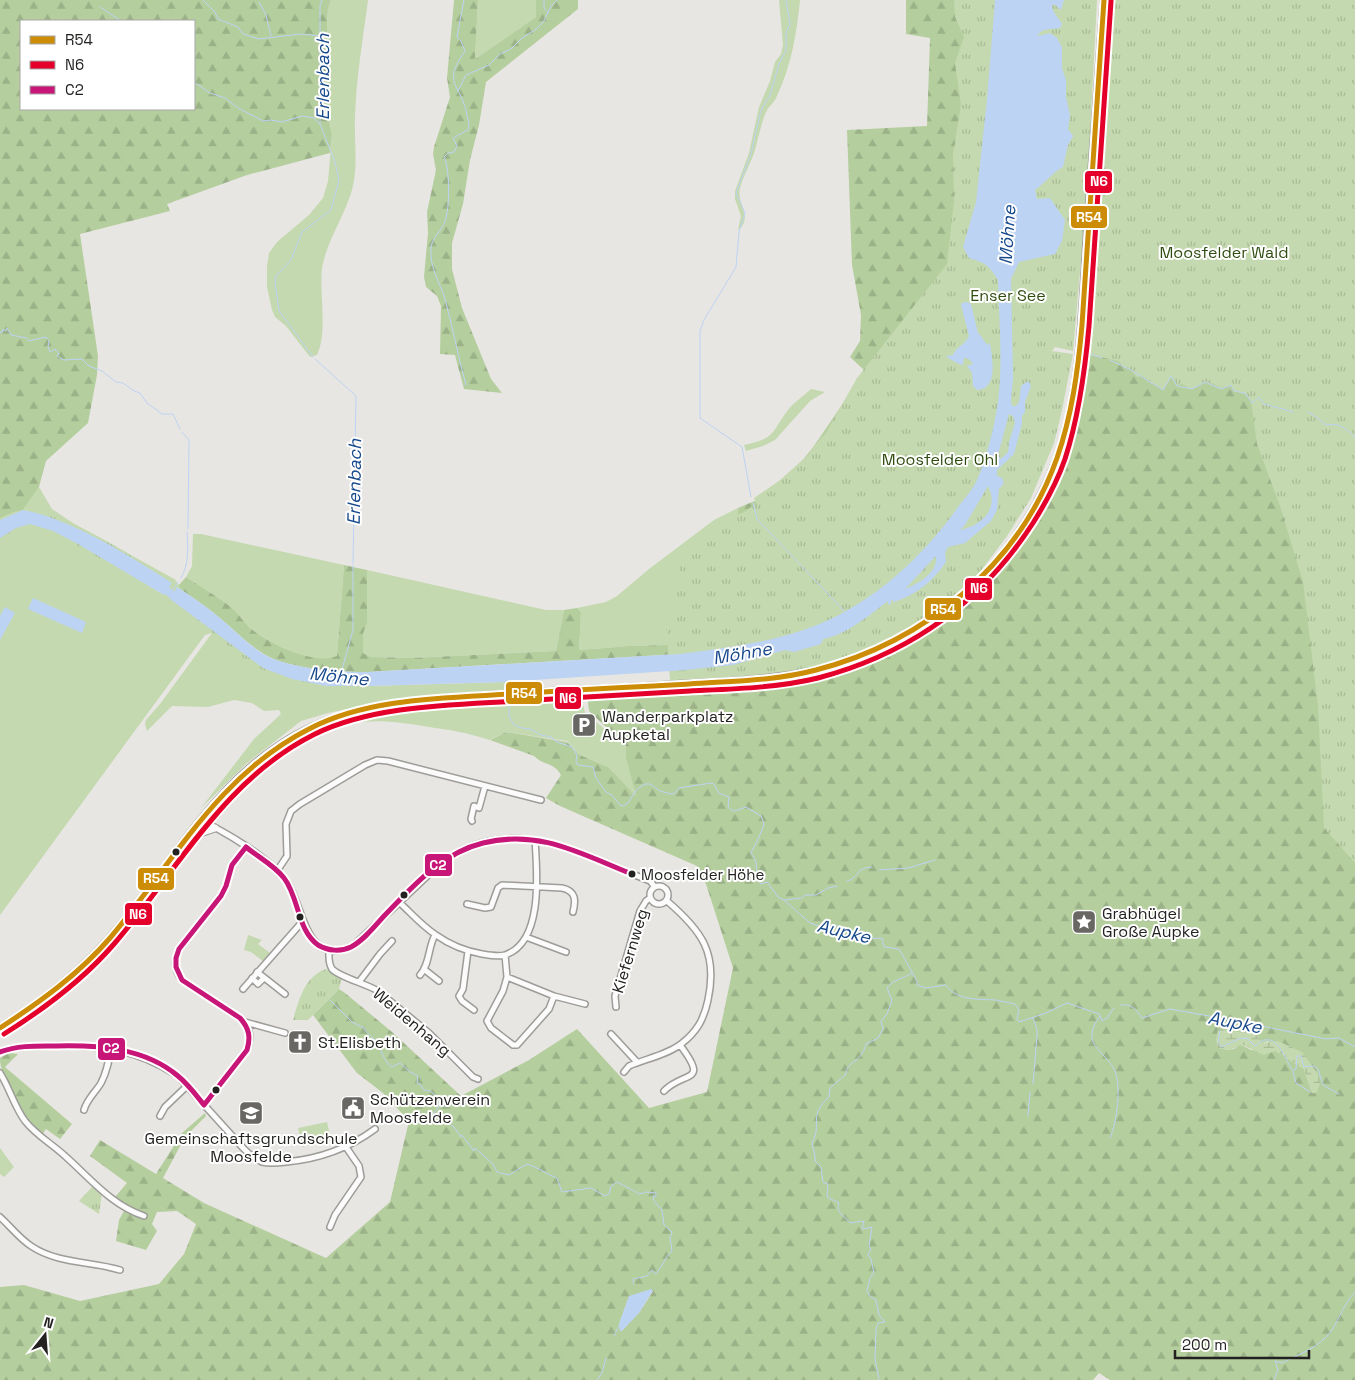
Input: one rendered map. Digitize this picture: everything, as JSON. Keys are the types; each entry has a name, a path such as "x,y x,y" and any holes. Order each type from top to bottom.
{"main road":[{"path":"0,1028 23,1014 56,989 92,957 124,920 200,820 232,785 270,751 310,728 344,714 422,700 732,681 807,672 834,666 890,644 915,631 965,594 1008,549 1029,517 1050,477 1070,415 1080,345 1104,0"},
{"path":"187,838 215,828"}],"street":[{"path":"277,871 287,856 286,824 291,811 372,762 388,761 541,800"},
{"path":"472,821 471,815 474,806 479,808 486,786"},
{"path":"200,820 246,847 283,877 293,893 311,938 328,950 342,950 354,946 437,866 455,853 469,847 498,840 536,840 556,844 650,881 655,887"},
{"path":"399,902 435,935 445,941 468,952 505,955 520,944 532,922 536,905 537,887 536,840"},
{"path":"246,847 232,865 224,892 177,954 175,962 177,972 182,980 245,1022 285,1033"},
{"path":"467,904 485,908 490,907 500,886 562,888 570,890 575,900 573,912"},
{"path":"660,886 666,889 669,895 667,902 657,905 650,898 651,891 655,887 660,886"},
{"name":"Kiefernweg","path":"616,1007 615,996 635,927 644,904 650,898"},
{"path":"624,1072 629,1066 637,1062 680,1045 694,1033 701,1023 711,986 712,968 708,952 699,935 667,902"},
{"path":"243,989 303,921"},
{"path":"420,975 425,970 432,940 435,935"},
{"path":"526,936 566,952"},
{"path":"359,982 392,941"},
{"name":"Weidenhang","path":"328,950 332,969 378,991 429,1033 478,1080"},
{"path":"468,952 463,989 459,996 462,1001 474,1010"},
{"path":"505,955 507,963 503,991 487,1021 491,1028 513,1045 517,1045 549,1009 554,996"},
{"path":"425,970 439,981"},
{"path":"257,972 285,994"},
{"path":"506,977 554,996 585,1004"},
{"path":"252,978 258,984 264,978"},
{"path":"204,1105 247,1050 250,1036 245,1022"},
{"path":"611,1034 637,1062"},
{"path":"664,1091 668,1087 688,1078 693,1071 691,1059 680,1045"},
{"path":"0,1052 17,1048 55,1046 111,1048 155,1062 178,1076 244,1149 262,1162 279,1163 327,1155 346,1147 375,1129"},
{"path":"84,1110 86,1102 97,1089 106,1073 111,1048"},
{"path":"0,1073 17,1109 32,1129 58,1149 112,1199 132,1212 144,1216"},
{"path":"160,1116 165,1108 187,1086"},
{"path":"330,1227 335,1215 361,1177 359,1166 346,1147"},
{"path":"0,1217 22,1239 39,1251 65,1260 120,1270"}],"green space":[{"path":"0,0 331,0 327,23 328,115 332,135 330,153 247,175 167,204 170,211 80,234 98,356 97,375 88,423 46,461 39,487 23,510 0,520"},
{"path":"331,0 368,0 357,88 355,117 356,160 353,186 324,257 321,278 322,335 317,355 310,357 286,326 275,317 267,287 267,267 269,253 277,242 309,215 323,198 328,181 332,135 328,115 327,23"},
{"path":"454,0 478,0 475,59 536,17 536,0 578,0 578,9 486,82 463,204 452,243 452,269 462,308 491,379 502,393 464,389 455,355 440,354 441,306 437,296 426,287 424,277 428,233 427,212 436,170 433,154 434,147 450,97 447,78"},
{"path":"478,0 536,0 536,17 475,59"},
{"path":"779,0 800,0 795,37 782,85 766,112 753,156 740,188 739,194 745,215 743,225 738,230 741,216 735,199 735,191 749,153 759,107 783,45"},
{"name":"Moosfelder Ohl","path":"906,0 995,0 976,202 963,247 969,258 986,265 998,280 1001,365 998,403 976,483 937,537 910,563 848,610 817,625 788,635 730,647 680,654 368,672 322,670 268,657 210,610 177,587 186,577 231,607 249,627 267,640 291,651 316,658 337,656 344,565 367,570 367,622 363,634 363,653 371,657 411,658 556,651 564,610 577,608 581,612 579,650 630,646 704,644 773,630 750,514 738,515 738,508 764,497 764,492 795,470 814,446 865,371 850,357 860,341 861,315 852,265 847,130 927,126 930,38 906,34","holes":["967,302 971,305 978,333 988,345 990,344 993,364 992,378 989,384 984,388 976,390 973,386 972,373 968,366 974,364 969,359 964,358 961,365 948,358 948,356 953,355 969,336 961,305"]},
{"name":"Moosfelder Ohl","path":"954,0 1097,0 1087,193 1073,351 1055,347 1052,351 1073,354 1054,443 1031,498 1007,536 980,572 942,608 902,636 871,650 811,668 766,676 670,681 666,619 674,605 680,564 688,544 710,528 746,511 756,503 754,498 779,481 809,454 815,444 826,433 857,378 947,264 954,201 953,153 961,105 955,63 964,37 955,17"},
{"path":"1104,0 1355,0 1355,1380 1110,1380 1099,1373 1093,1380 0,1380 0,1287 24,1285 80,1301 159,1284 184,1254 196,1224 177,1211 157,1212 152,1224 157,1231 146,1250 116,1241 119,1220 127,1205 115,1197 127,1183 90,1156 100,1140 156,1174 182,1133 205,1113 206,1116 185,1137 163,1178 204,1203 326,1258 390,1202 409,1121 383,1093 357,1073 313,1015 339,989 392,1032 461,1096 529,1060 577,1029 649,1108 707,1092 733,968 706,884 697,866 560,806 546,798 561,775 558,771 534,756 490,740 506,732 567,742 580,755 609,768 636,796 626,757 626,746 589,711 587,694 668,685 762,680 965,595 1024,525 1058,455 1077,368","holes":["1227,1030 1230,1034 1262,1043 1268,1041 1318,1074 1317,1092 1312,1093 1304,1069 1276,1051 1251,1050 1240,1044 1234,1049 1226,1050","653,1291 639,1313 619,1324 629,1297"]},
{"name":"Moosfelder Wald","path":"1112,0 1355,0 1355,863 1324,828 1318,706 1303,582 1280,506 1257,444 1251,401 1245,394 1234,391 1231,385 1221,388 1205,382 1191,389 1182,384 1176,385 1172,376 1163,390 1150,383 1143,376 1137,377 1130,369 1124,367 1118,361 1084,355 1101,110"},
{"path":"811,389 825,392 810,401 775,440 746,451 744,445 762,440 771,434 790,407"},
{"path":"39,487 52,509 73,523 176,580 166,595 263,668 292,679 327,686 506,682 506,692 400,698 328,713 301,721 247,763 201,808 254,739 281,714 279,710 264,711 252,703 234,700 208,707 172,706 147,731 146,720 212,633 205,635 0,915 0,538 16,528 30,524 53,531 78,544 164,595 172,583 120,550 80,529 41,514 23,510"},
{"path":"738,508 704,644 630,646 579,650 581,612 577,608 606,602 617,596 649,569 714,520"},
{"path":"23,510 41,513 81,528 176,581 180,587 178,597 247,652 362,687 308,683 263,670 247,661 170,598 53,532 39,528 26,528 19,529 0,539 0,518"},
{"path":"193,534 201,534 344,565 337,657 327,659 304,656 267,640 249,627 234,609 186,577 192,566"},
{"path":"367,570 546,610 564,610 556,651 411,658 371,657 363,653 363,634 367,621"},
{"path":"581,694 585,713 626,746 636,796 609,769 580,755 567,741 506,732 489,740 452,731 374,721 348,724 320,732 329,724 400,707"},
{"path":"248,935 262,940 258,944 270,953 263,961 251,952 244,950"},
{"path":"326,969 342,978 339,989 308,1020 293,1020 300,997 307,983"},
{"path":"1218,1029 1227,1030 1230,1034 1232,1031 1256,1034 1262,1043 1278,1041 1302,1052 1318,1074 1320,1083 1317,1092 1312,1093 1304,1069 1276,1051 1263,1055 1241,1044 1230,1049 1218,1048 1216,1040"},
{"path":"9,1053 18,1054 5,1067 72,1124 60,1139 46,1129 42,1135 22,1109 1,1065 0,1058"},
{"path":"327,1122 331,1140 302,1147 298,1128"},
{"path":"0,1148 14,1167 4,1177 0,1174"},
{"path":"93,1186 102,1193 99,1214 79,1201"}],"water":[{"name":"Enser See","path":"995,0 1064,0 1061,10 1054,4 1052,6 1062,24 1060,28 1045,30 1037,36 1050,33 1057,38 1062,47 1062,68 1066,80 1066,97 1070,115 1068,129 1073,136 1068,145 1063,167 1035,190 1037,199 1050,198 1065,220 1062,241 1055,254 1019,262 1011,279 1013,379 1011,400 1012,406 1016,406 1019,402 1021,386 1028,381 1031,386 1025,402 1025,412 1022,416 1014,454 997,470 997,476 1002,478 1004,483 999,489 997,510 991,521 965,543 948,547 945,553 946,562 930,581 917,591 894,602 891,599 891,605 888,604 888,601 849,629 823,639 821,644 794,652 785,650 733,665 506,682 369,686 327,686 292,679 263,668 170,599 177,587 210,610 253,647 268,657 299,666 345,672 680,654 750,644 784,636 817,625 858,604 895,577 928,545 942,528 974,486 990,442 997,411 999,387 998,280 986,265 969,258 963,247 976,202","holes":["1009,414 1013,416 1015,423 1008,452 1001,459 998,455","988,486 992,502 990,509 975,525 960,530 965,525","936,556 936,562 931,572 916,584 905,589"]},
{"path":"967,302 971,304 978,333 988,345 990,343 992,356 993,371 989,384 977,390 973,386 972,373 967,366 973,364 969,359 964,358 961,365 947,356 953,355 969,336 961,305"},
{"path":"23,510 61,521 81,530 119,550 172,583 164,595 78,544 53,531 30,524 16,528 0,538 0,520"},
{"path":"33,598 86,622 82,633 28,609"},
{"path":"5,607 15,613 0,640 0,616"},
{"path":"653,1290 639,1313 620,1331 619,1324 629,1296"}],"waterway":[{"path":"203,0 215,12 218,19 238,27 243,34 259,39 301,34 320,36"},
{"name":"Erlenbach","path":"313,357 279,311 275,282 276,276 291,260 302,232 331,210 339,180 335,162 320,124 320,5 322,0"},
{"path":"464,0 457,37 465,51 454,71 454,78 464,104 469,126 468,130 453,138 457,146 454,152 448,153 444,157 449,189 447,215 444,225 432,244 431,255 433,268 445,299 466,385"},
{"path":"544,0 544,8 548,13"},
{"path":"458,91 466,75 489,65 500,54 511,49 522,38 535,30 544,21 551,6 557,0"},
{"path":"751,497 742,447 700,418 700,331 704,320 736,267 739,232 745,213 736,193 751,154 761,110 770,95 779,64 786,50 786,33 790,24 786,0"},
{"path":"259,2 266,15 271,36"},
{"path":"100,7 120,20"},
{"path":"195,83 210,93 225,98 238,108 263,121 282,122 302,116 314,118 320,124"},
{"path":"0,332 2,333 3,329 6,331 7,328 11,335 27,338 29,341 46,337 49,341 48,347 50,352 55,349 59,354 57,356 64,360 82,359 89,366 102,371 116,382 123,383 140,393 147,403 162,414 173,414 180,429"},
{"path":"1090,354 1102,358"},
{"name":"Erlenbach","path":"315,359 356,396 353,563"},
{"path":"1110,360 1131,370 1163,390 1171,376 1177,386 1192,389 1205,382 1221,389 1231,385 1234,391 1245,393 1252,403 1259,397 1264,404 1293,412"},
{"path":"1308,412 1326,425 1342,427 1355,438"},
{"path":"182,432 189,440 188,529"},
{"path":"753,503 757,519 845,612"},
{"path":"181,578 187,562 187,532"},
{"name":"Erlenbach","path":"341,673 353,630 353,565"},
{"path":"170,593 178,582"},
{"name":"Möhne","path":"160,585 180,601"},
{"name":"Aupke","path":"509,702 509,716 514,725 530,729 572,747 577,755 576,762 578,765 593,767 596,778 606,792 612,795 620,805 623,806 628,803 636,790 645,784 650,784 660,791 674,794 679,788 711,783 714,784 719,793 729,797 728,807 730,809 737,810 746,807 761,816 764,824 751,853 756,861 759,882 761,884 767,882 778,897 810,923 819,926 840,926 865,939 882,938 884,947 899,949 917,981 917,985 926,988 946,985 962,997 1015,1004 1019,1010 1017,1019 1019,1022 1046,1013 1067,1003 1099,1014 1102,1021 1107,1018 1114,1008"},
{"path":"879,870 908,868 935,860"},
{"path":"847,881 851,880 863,869 872,867"},
{"path":"785,900 802,898 805,895 816,895 828,888 837,886"},
{"path":"876,1329 878,1323 885,1322 879,1315 876,1300 867,1291 870,1278 874,1273 871,1259 868,1255 871,1249 869,1246 872,1227 862,1229 864,1221 850,1223 839,1212 839,1203 827,1197 828,1184 823,1182 821,1167 815,1161 812,1143 815,1136 817,1115 822,1104 829,1097 830,1088 846,1074 849,1066 858,1059 866,1044 878,1038 883,1029 881,1021 887,1014 892,1000 887,988 912,973"},
{"path":"330,1000 352,1022 364,1028 379,1046 389,1065 392,1067 400,1063 418,1076 417,1083 424,1090 430,1091 440,1099 438,1108 433,1114 454,1127 474,1151 475,1148 493,1164 497,1172 509,1175 527,1164 557,1178 562,1192 591,1188 605,1196 609,1194 611,1186 617,1182 639,1194 646,1192 656,1193 656,1196 653,1196 654,1201 662,1210 664,1225 672,1232 670,1238 672,1251 655,1274 652,1270 647,1276 633,1279 634,1284"},
{"name":"Aupke","path":"1121,1005 1128,1005 1133,1008 1142,1018 1170,1009 1326,1039 1339,1038 1355,1047"},
{"path":"1100,1016 1094,1025 1092,1040 1114,1069 1118,1084 1116,1114 1110,1138"},
{"path":"1033,1018 1037,1029 1037,1036 1033,1084"},
{"path":"1220,1031 1218,1042 1221,1047 1241,1038 1248,1039 1255,1046 1264,1040 1275,1042 1293,1071 1296,1069 1297,1056 1301,1056 1304,1067 1314,1066 1318,1069 1323,1085 1339,1094"},
{"path":"1293,1072 1296,1083 1310,1092"},
{"path":"1028,1116 1030,1092"},
{"path":"1274,1380 1278,1370 1275,1361 1282,1363 1309,1350 1322,1341 1332,1330 1355,1292"},
{"path":"614,1336 619,1326"},
{"path":"876,1330 875,1359 879,1380"},
{"path":"597,1380 602,1373 606,1358"}],"transit line":[{"name":"R54","path":"0,1028 58,987 85,964 110,938 199,823 223,796 248,771 277,748 309,729 356,711 407,701 737,681 800,674 856,657 894,640 930,619 963,594 993,565 1018,533 1040,497 1057,458 1067,425 1076,376 1082,325 1104,0"},
{"name":"N6","path":"4,1034 48,1004 89,970 114,944 204,828 228,801 254,775 283,753 315,734 338,724 363,717 415,708 738,689 771,686 818,678 851,668 883,655 941,621 967,600 991,577 1033,523 1062,468 1078,410 1089,326 1111,1"},
{"name":"C2","path":"246,847 271,865 284,878 293,894 302,922 311,939 326,949 334,950 347,949 360,941 417,882 441,863 454,854 483,843 504,839 542,841 577,852 632,874"},
{"name":"C2","path":"204,1105 247,1050 248,1033 240,1018 182,980 176,967 176,958 179,949 221,896 232,865 246,847"},
{"name":"C2","path":"0,1052 28,1046 89,1046 121,1050 151,1059 165,1067 189,1086 204,1105"}],"place":[{"name":"Wanderparkplatz Aupketal","path":"584,725"},
{"name":"Moosfelder Höhe","path":"632,874"},
{"name":"Grabhügel Große Aupke","path":"1084,922"},
{"name":"St.Elisbeth","path":"300,1042"},
{"name":"Schützenverein Moosfelde","path":"353,1108"},
{"name":"Gemeinschaftsgrundschule Moosfelde","path":"251,1113"}]}
